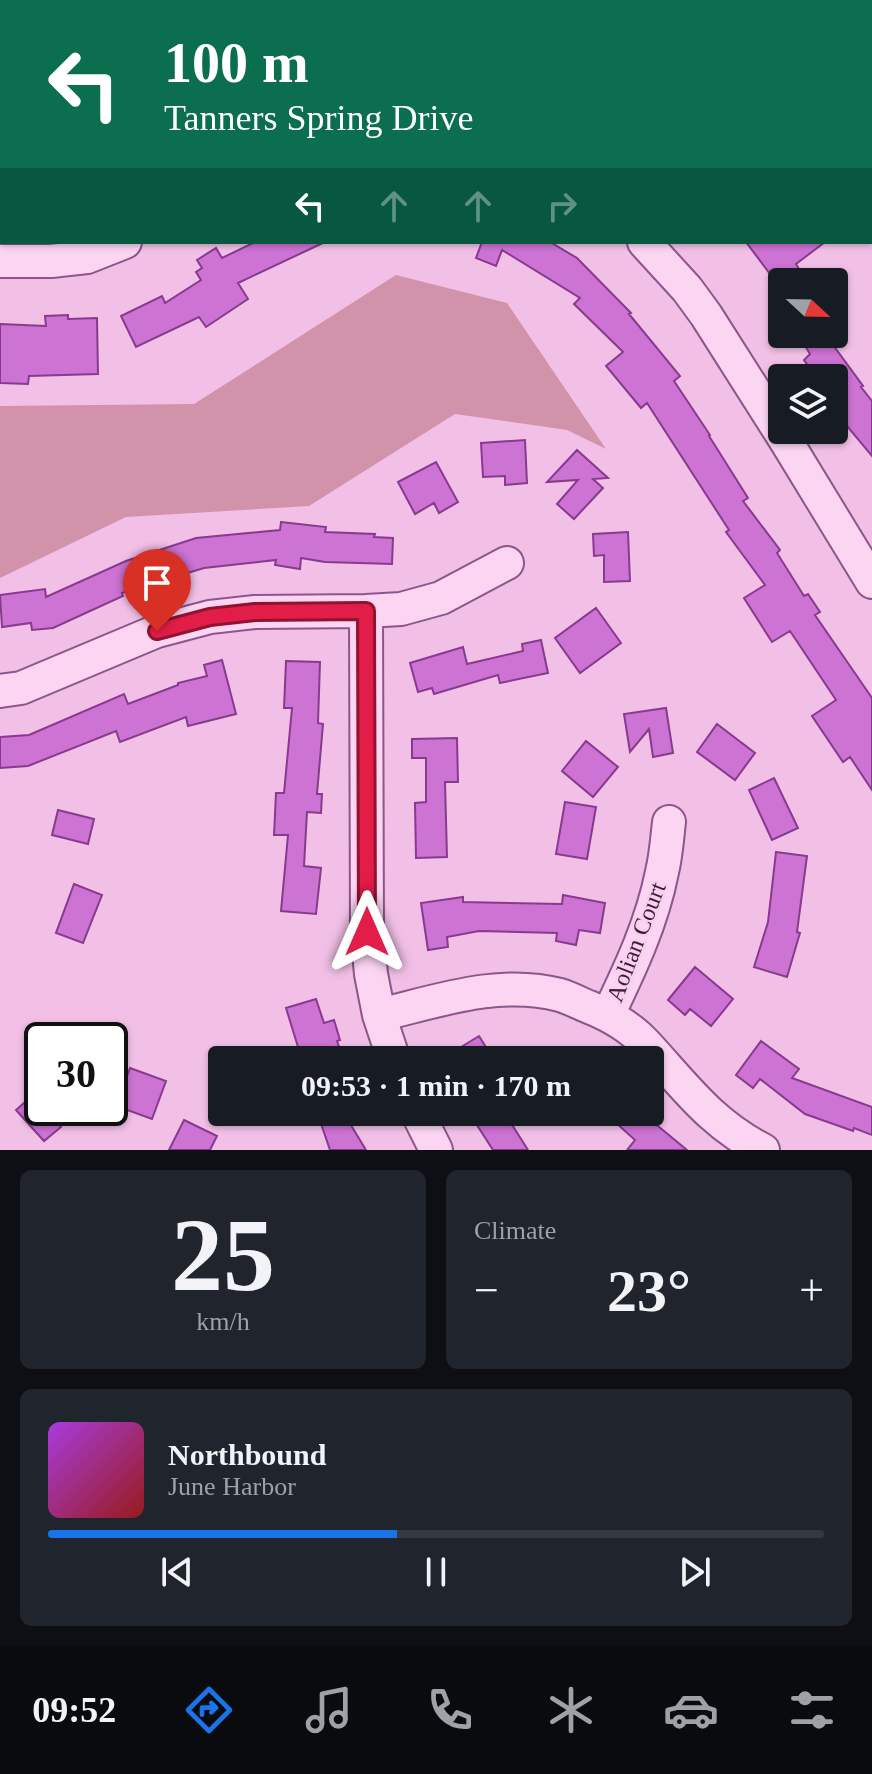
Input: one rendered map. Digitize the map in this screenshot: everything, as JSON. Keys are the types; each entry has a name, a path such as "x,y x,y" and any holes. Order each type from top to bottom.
{"street":[{"path":"0,261 87,257 120,244"},
{"path":"646,244 706,315 872,582"},
{"path":"0,691 21,688 157,631 210,617 255,612 401,609 441,598 507,563"},
{"path":"366,611 367,932 379,1015 389,1046"},
{"name":"Aolian Court","path":"608,1015 633,963 653,909 663,871 669,822"},
{"path":"379,1015 471,993 511,989 561,995 608,1015 642,1040 706,1110 740,1138 763,1150"},
{"path":"424,1126 436,1150"}],"shaded area":[{"path":"396,275 507,303 606,449 567,430 455,414 309,506 126,517 0,578 0,406 194,404"}],"building":[{"path":"251,244 321,244 238,283 248,299 206,327 199,317 136,347 121,316 162,296 165,303 201,280 196,272 202,268 197,260 216,248 222,258"},
{"path":"481,244 553,244 577,258 631,313 680,376 674,381 748,498 743,501 780,550 777,553 804,596 808,594 820,612 815,615 872,698 872,790 850,757 843,762 812,716 836,700 790,631 772,642 744,598 765,585 726,532 729,530 647,403 641,408 606,366 623,352 574,304 580,298 502,250 496,266 476,258"},
{"path":"748,244 822,244 796,264 798,268 768,268 768,271"},
{"path":"68,315 68,319 97,318 98,374 29,376 28,384 0,383 0,324 46,326 45,316"},
{"path":"806,348 835,348 847,364 807,364 804,360 810,354"},
{"path":"848,365 872,401 872,456 848,427"},
{"path":"525,440 527,483 505,485 505,476 483,477 481,443"},
{"path":"577,450 608,478 593,479 603,488 574,519 557,504 578,480 547,482"},
{"path":"436,462 458,502 439,513 434,503 415,514 398,482"},
{"path":"281,522 326,527 325,532 375,534 374,537 393,538 392,564 325,562 301,558 300,569 275,565 276,560 204,568 122,593 123,596 53,628 32,630 31,623 2,627 0,595 45,589 46,597 126,561 196,538 280,530"},
{"path":"628,532 630,581 604,582 604,555 594,556 593,534"},
{"path":"596,608 621,643 580,673 555,638"},
{"path":"541,640 548,673 500,683 498,675 434,694 432,688 418,692 410,663 463,647 467,664 523,651 522,644"},
{"path":"222,660 236,714 188,726 186,717 120,742 116,731 28,766 0,768 0,737 29,735 124,694 128,704 178,683 207,676 204,665"},
{"path":"286,661 320,662 318,723 323,724 317,794 322,794 321,813 307,812 304,866 321,868 316,914 281,911 288,835 274,835 276,793 284,793 292,708 284,708"},
{"path":"666,708 673,753 653,757 649,729 630,752 624,714"},
{"path":"717,724 755,753 735,780 697,752"},
{"path":"457,738 458,782 445,782 447,857 416,858 415,803 426,802 426,758 412,758 412,739"},
{"path":"586,741 618,767 593,797 562,771"},
{"path":"774,778 798,828 772,840 749,790"},
{"path":"565,802 596,807 587,859 556,854"},
{"path":"58,810 94,819 88,844 52,835"},
{"path":"776,852 807,856 797,932 800,933 787,977 754,967 768,922"},
{"path":"74,884 102,895 83,943 56,933"},
{"path":"563,895 605,903 600,933 579,930 576,945 556,941 557,933 479,931 447,937 448,947 428,950 421,903 463,897 463,902 562,904"},
{"path":"695,967 733,999 711,1026 690,1009 685,1015 668,1000"},
{"path":"316,999 324,1023 334,1020 339,1046 298,1046 286,1008"},
{"path":"479,1036 485,1046 463,1046"},
{"path":"761,1041 799,1069 792,1078 872,1107 872,1135 805,1114 760,1079 753,1088 736,1075"},
{"path":"130,1068 166,1081 152,1119 128,1110"},
{"path":"24,1103 24,1119 16,1110"},
{"path":"184,1120 217,1136 210,1150 169,1150"},
{"path":"30,1126 61,1127 44,1141"},
{"path":"322,1126 351,1126 366,1150 330,1150"},
{"path":"478,1126 513,1126 528,1150 493,1150"},
{"path":"620,1126 658,1126 687,1150 627,1150 635,1140"}],"route":[{"path":"157,631 210,617 255,612 366,611 367,932"}]}
